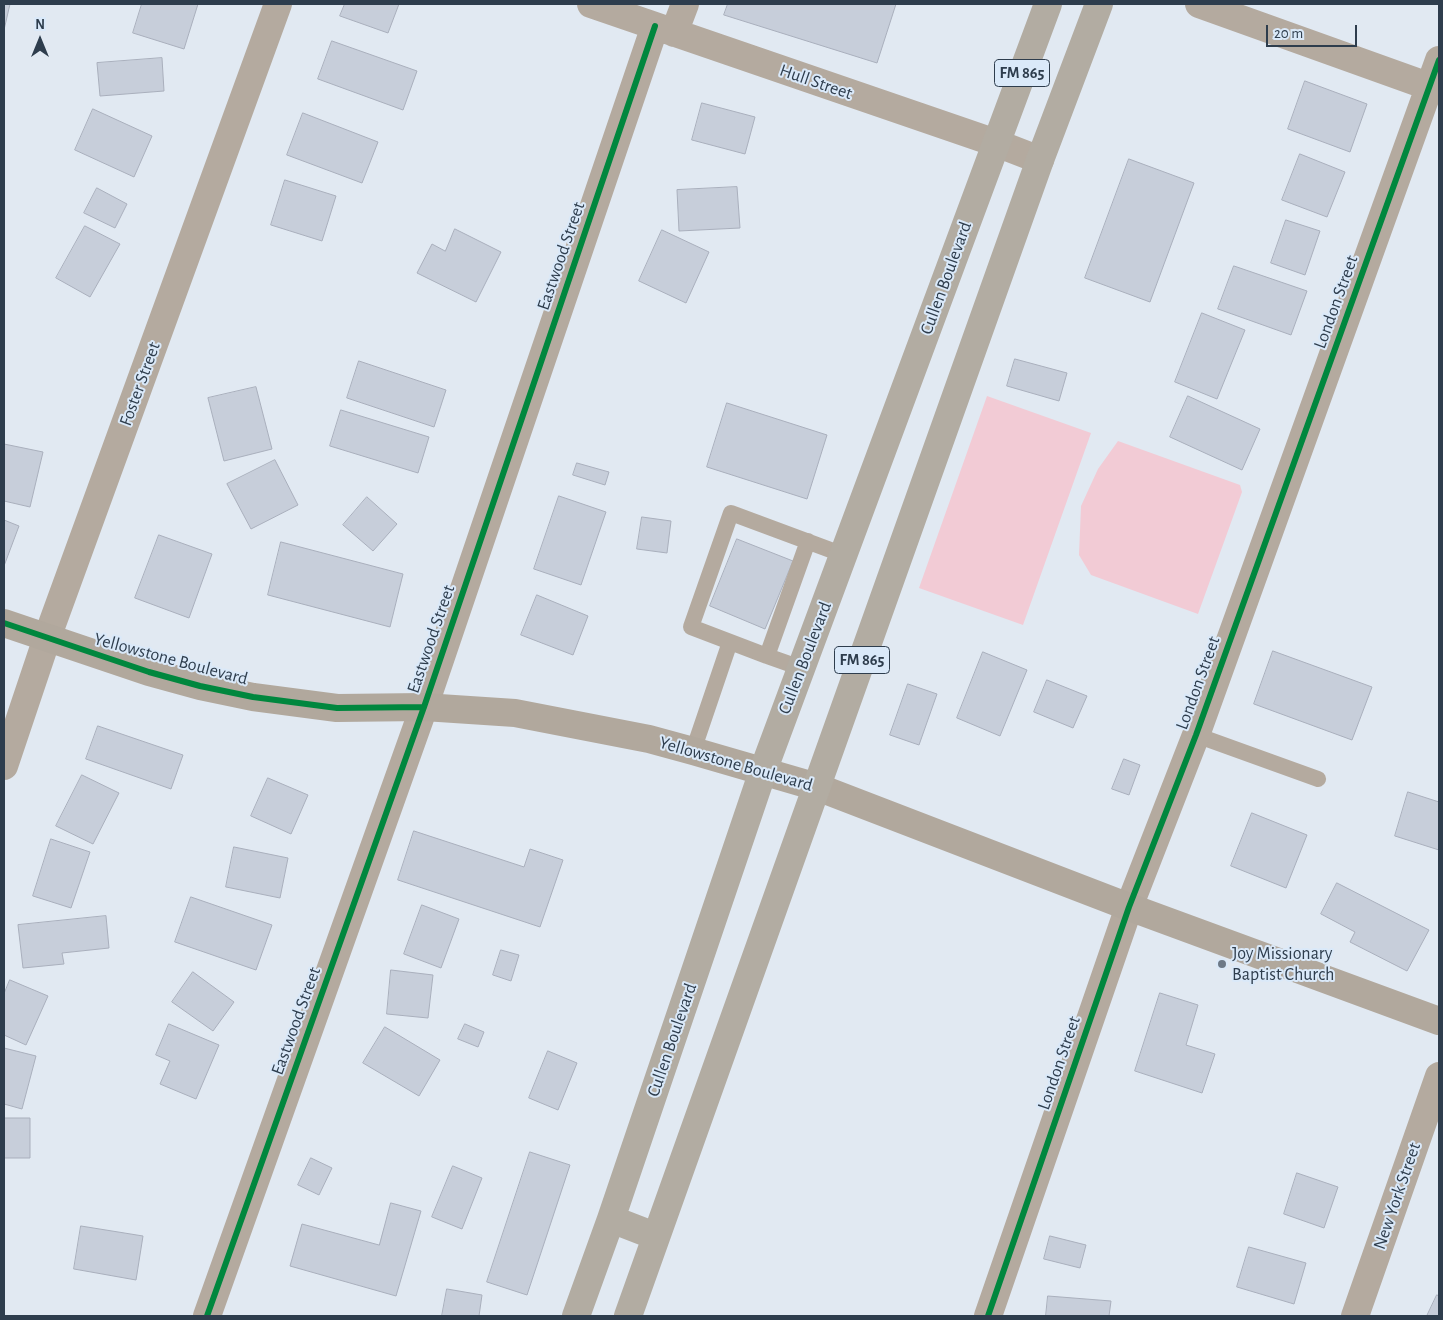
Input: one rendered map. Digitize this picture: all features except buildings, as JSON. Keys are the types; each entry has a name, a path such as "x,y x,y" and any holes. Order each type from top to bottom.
{"main road":[{"name":"Cullen Boulevard","path":"576,1316 611,1219 763,770 1048,4"},
{"name":"FM 865","path":"628,1316 1040,160 1098,4"},
{"path":"611,1219 655,1236"}],"street":[{"name":"Foster Street","path":"4,766 47,638 278,4"},
{"name":"Hull Street","path":"591,4 996,143 1040,160"},
{"name":"Eastwood Street","path":"208,1316 664,30 685,4"},
{"path":"1199,4 1434,88"},
{"name":"London Street","path":"988,1316 1129,907 1196,735 1434,88 1439,60"},
{"name":"Yellowstone Boulevard","path":"4,623 149,672 200,686 254,697 337,708 424,707 515,713 640,737 763,770 817,787 1129,907 1439,1021"},
{"name":"New York Street","path":"1355,1316 1439,1076"}],"lane":[{"path":"801,668 691,627 717,572 731,513 844,555"},
{"path":"768,656 783,598 808,541"},
{"path":"693,751 730,642"},
{"path":"1196,735 1318,779"}],"shaded area":[{"path":"987,396 1091,433 1023,625 919,588"},
{"path":"1118,441 1240,485 1242,492 1198,614 1091,575 1079,555 1081,506 1098,469"}],"cycle path":[{"path":"207,1316 424,707 655,26"},
{"path":"988,1316 1129,907 1196,735 1439,60"},
{"path":"4,623 149,672 200,686 253,697 337,708 424,707"}],"place":[{"name":"Joy Missionary Baptist Church","path":"1222,964"}]}
